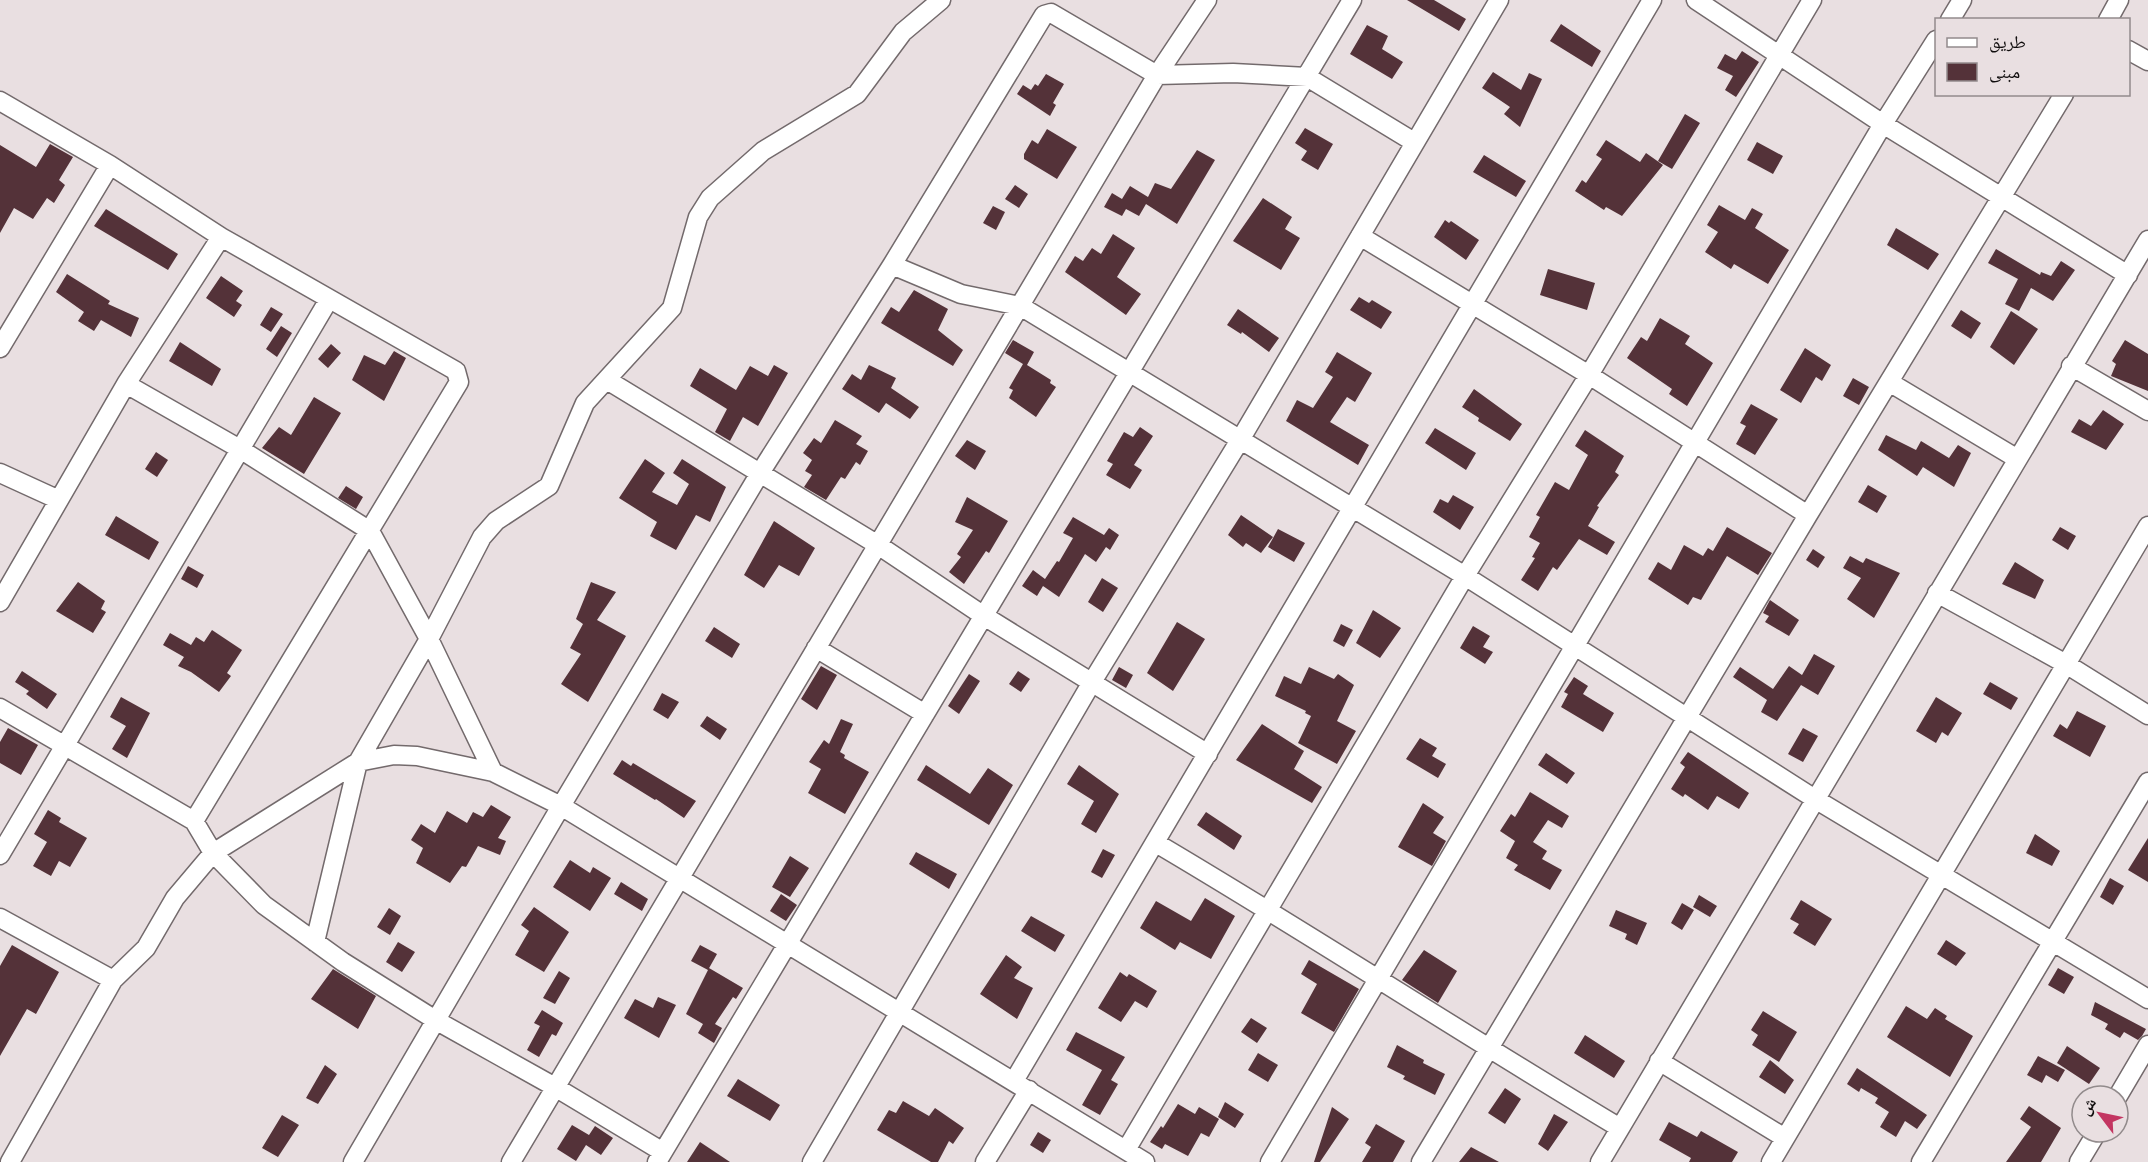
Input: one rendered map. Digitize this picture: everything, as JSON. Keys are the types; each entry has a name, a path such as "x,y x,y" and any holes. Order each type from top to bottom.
{"street":[{"path":"315,942 358,762 429,639 485,532 496,521 549,486 579,413 672,308 698,217 710,198 763,151 857,94 903,32 941,0"},
{"path":"511,1162 1157,75 1207,0"},
{"path":"0,708 194,821 213,853 264,905 315,942 436,1021 555,1087 660,1157 1352,0"},
{"path":"812,1162 1092,682 1240,440 1499,0"},
{"path":"986,1162 1022,1086 1156,843 1652,0"},
{"path":"1696,0 1883,124 2128,275"},
{"path":"1126,1150 1465,576 1589,375 1812,0"},
{"path":"1951,18 1962,0"},
{"path":"2109,18 2119,0"},
{"path":"353,1162 561,806 760,473 892,265 1044,15 1051,13 1157,75 1233,73 1307,77 1414,142"},
{"path":"1270,1162 1697,444 1883,124 1935,42"},
{"path":"2130,51 2148,61"},
{"path":"1422,1162 1808,515 2063,96"},
{"path":"0,101 110,165 221,237 328,301 456,371 460,377 370,531 194,821"},
{"path":"0,348 110,165"},
{"path":"0,602 126,384 221,237"},
{"path":"1360,237 1589,375 1808,515"},
{"path":"1600,1162 2016,458 2148,240"},
{"path":"892,265 961,294 1020,306 1351,509 1465,576 1815,799 2148,999"},
{"path":"0,855 328,301"},
{"path":"2071,366 2148,411"},
{"path":"607,380 878,545 984,616 1208,754"},
{"path":"1889,382 2016,458"},
{"path":"126,384 240,449 370,531 429,639 493,772"},
{"path":"0,473 59,500"},
{"path":"1771,1162 2148,526"},
{"path":"1937,593 2066,664 2148,715"},
{"path":"816,648 925,714"},
{"path":"10,1162 113,980 146,948 175,897 213,853 358,762 394,756 417,756 493,772 561,806 1145,1162"},
{"path":"1921,1162 2148,782"},
{"path":"1156,843 1267,909 1490,1050 1620,1128"},
{"path":"0,918 113,980"},
{"path":"2125,1084 2148,1045"},
{"path":"1659,1061 1785,1138"},
{"path":"2079,1162 2090,1144"}],"building":[{"path":"1407,0 1434,0 1466,19 1459,31"},
{"path":"1561,24 1601,51 1592,67 1550,41"},
{"path":"1367,25 1388,36 1382,49 1403,62 1392,79 1350,54"},
{"path":"1742,51 1759,62 1736,97 1725,90 1733,76 1717,68 1725,54 1736,60"},
{"path":"1493,72 1521,90 1529,73 1542,79 1520,127 1504,114 1510,107 1482,88"},
{"path":"1046,74 1064,84 1053,103 1056,105 1050,116 1017,94 1023,85 1031,90 1035,84 1038,86"},
{"path":"1685,114 1700,123 1672,169 1658,161"},
{"path":"1305,128 1333,144 1318,170 1301,160 1307,151 1295,143"},
{"path":"1047,129 1077,147 1057,179 1024,159 1024,154 1032,140 1038,144"},
{"path":"1606,140 1640,162 1646,153 1663,165 1622,216 1606,207 1604,210 1575,191 1582,180 1586,183 1602,159 1596,155"},
{"path":"1757,142 1783,156 1773,174 1747,160"},
{"path":"50,144 73,157 59,180 65,185 54,203 47,198 33,219 14,208 0,233 0,145 36,167"},
{"path":"1197,150 1215,160 1177,224 1146,204 1139,216 1126,209 1122,216 1104,207 1112,193 1122,199 1130,186 1148,197 1155,183 1171,189"},
{"path":"1484,155 1526,181 1516,197 1473,172"},
{"path":"1015,185 1028,194 1019,208 1005,199"},
{"path":"1263,198 1292,217 1285,229 1300,238 1281,270 1233,241"},
{"path":"1719,205 1745,220 1752,208 1763,214 1755,228 1789,250 1768,284 1734,264 1731,269 1705,252 1718,232 1707,225"},
{"path":"993,206 1005,212 996,230 983,223"},
{"path":"106,209 178,254 168,270 94,226"},
{"path":"1445,220 1449,223 1451,221 1479,240 1466,260 1434,237"},
{"path":"1896,228 1939,254 1928,270 1887,245"},
{"path":"1113,234 1135,248 1117,277 1141,294 1126,315 1065,272 1075,256 1083,261 1092,248 1101,254"},
{"path":"1996,249 2040,275 2041,272 2051,276 2061,261 2075,270 2053,301 2031,288 2019,311 2005,304 2018,279 1988,263"},
{"path":"1548,269 1595,283 1587,310 1540,295"},
{"path":"67,274 110,301 108,304 139,318 131,337 101,320 94,331 78,321 84,312 56,292"},
{"path":"221,276 243,291 236,301 242,305 234,317 206,298"},
{"path":"914,290 948,309 938,330 963,350 953,366 881,323 891,307 899,312"},
{"path":"1359,297 1369,303 1372,300 1392,312 1381,329 1350,310"},
{"path":"271,307 283,314 271,332 260,325"},
{"path":"1238,309 1279,338 1269,352 1242,332 1241,334 1227,325"},
{"path":"1961,310 1981,323 1971,339 1951,326"},
{"path":"2011,311 2038,329 2014,365 1990,347"},
{"path":"1660,318 1690,336 1685,344 1713,363 1687,406 1669,394 1672,389 1627,358 1641,337 1647,341"},
{"path":"281,326 292,333 277,357 266,349"},
{"path":"1013,340 1034,352 1027,365 1051,380 1050,383 1056,387 1036,417 1009,398 1013,390 1009,388 1023,364 1005,353"},
{"path":"2125,340 2148,354 2148,391 2111,376 2116,364 2112,361"},
{"path":"180,342 221,369 212,386 169,361"},
{"path":"331,344 341,353 328,368 318,359"},
{"path":"1805,348 1831,365 1822,381 1816,377 1801,403 1780,390"},
{"path":"394,351 406,358 384,401 352,380 364,355 385,365"},
{"path":"1337,352 1372,373 1355,402 1347,397 1330,422 1369,445 1358,465 1286,421 1297,400 1313,408 1333,377 1325,372"},
{"path":"774,365 788,373 758,426 743,417 730,441 715,432 727,409 690,386 700,368 736,390 750,366 768,376"},
{"path":"869,365 896,378 891,388 919,407 910,419 886,403 879,413 842,389 852,374 861,380"},
{"path":"1853,378 1869,387 1859,405 1843,396"},
{"path":"1474,389 1522,424 1510,441 1478,421 1479,418 1462,407"},
{"path":"314,397 341,413 304,474 262,448 279,427 291,435"},
{"path":"1751,404 1778,419 1755,455 1736,444 1746,426 1740,423"},
{"path":"2103,410 2124,424 2106,450 2071,432 2079,419 2091,426"},
{"path":"835,420 862,436 856,444 868,451 860,465 856,462 845,479 841,477 826,500 804,487 812,475 805,471 812,460 803,453 814,438 821,443"},
{"path":"1140,427 1153,436 1134,465 1142,470 1130,489 1106,475 1113,464 1107,461 1124,432 1133,437"},
{"path":"1435,428 1476,453 1466,470 1425,443"},
{"path":"1585,430 1624,456 1615,472 1619,475 1597,506 1599,507 1588,526 1615,542 1607,555 1579,539 1557,570 1553,567 1538,591 1521,580 1535,558 1532,557 1540,543 1529,537 1540,517 1536,515 1555,482 1569,490 1588,455 1575,446"},
{"path":"1886,435 1916,450 1921,441 1949,458 1958,445 1971,453 1954,487 1923,467 1917,476 1878,450"},
{"path":"967,440 986,451 975,470 955,456"},
{"path":"156,452 168,460 157,477 145,469"},
{"path":"645,459 665,473 652,492 677,505 689,484 673,473 682,459 726,487 710,522 696,515 676,550 650,536 657,522 619,498"},
{"path":"1868,485 1887,496 1877,513 1858,502"},
{"path":"346,486 363,497 356,509 338,498"},
{"path":"1453,495 1474,507 1460,530 1433,512 1440,499 1448,503"},
{"path":"967,497 1008,521 989,553 986,551 964,584 949,572 961,557 957,554 973,530 955,522"},
{"path":"1241,515 1273,537 1261,553 1246,543 1243,547 1228,535"},
{"path":"116,516 159,542 149,560 105,535"},
{"path":"1073,517 1104,535 1109,528 1119,535 1110,550 1106,547 1096,562 1085,554 1059,597 1043,586 1037,596 1022,586 1033,570 1045,579 1057,561 1059,562 1073,538 1063,533"},
{"path":"774,521 815,548 799,576 779,565 764,588 744,575"},
{"path":"1727,527 1772,553 1758,575 1727,556 1701,600 1693,597 1688,605 1648,579 1658,562 1671,570 1684,545 1703,556 1708,548 1713,551"},
{"path":"2060,527 2076,536 2068,550 2052,540"},
{"path":"1278,529 1305,543 1294,562 1268,547"},
{"path":"1813,549 1825,557 1818,568 1806,560"},
{"path":"1850,556 1863,563 1866,558 1900,573 1874,618 1847,599 1861,578 1843,568"},
{"path":"2015,562 2044,580 2035,599 2002,584"},
{"path":"188,566 204,575 197,588 181,579"},
{"path":"1102,578 1118,588 1103,612 1088,602"},
{"path":"78,582 105,601 101,609 106,612 93,633 56,611"},
{"path":"591,582 616,592 597,620 626,636 588,702 561,684 581,654 570,648 583,624 576,619"},
{"path":"1770,600 1799,620 1789,636 1765,622 1769,616 1763,613"},
{"path":"1373,610 1401,628 1380,658 1356,643"},
{"path":"1177,622 1205,639 1173,691 1147,673"},
{"path":"1341,624 1353,630 1344,647 1333,641"},
{"path":"1473,626 1490,636 1483,647 1493,652 1485,664 1460,648"},
{"path":"714,627 740,644 732,658 705,641"},
{"path":"212,630 242,650 227,673 231,676 219,692 191,672 178,666 184,657 163,645 170,633 191,645 196,637 204,642"},
{"path":"1814,654 1835,666 1818,695 1801,685 1777,721 1761,712 1767,700 1733,677 1740,667 1773,689 1789,666 1802,675"},
{"path":"821,666 837,675 817,710 801,699"},
{"path":"1119,667 1133,675 1126,688 1112,680"},
{"path":"1309,667 1334,679 1338,674 1354,685 1337,721 1356,731 1337,764 1298,743 1311,716 1305,713 1306,711 1275,696 1284,676 1301,684"},
{"path":"22,671 57,694 47,709 26,694 29,691 15,682"},
{"path":"1018,671 1030,679 1021,692 1009,684"},
{"path":"969,674 980,681 959,714 948,706"},
{"path":"1574,677 1588,686 1583,694 1614,713 1603,732 1561,707 1568,694 1564,692"},
{"path":"1990,682 2018,698 2011,710 1983,694"},
{"path":"662,693 679,702 668,719 653,710"},
{"path":"121,697 150,713 127,758 112,749 126,726 110,717"},
{"path":"1936,697 1962,713 1948,736 1942,732 1936,743 1916,731"},
{"path":"2077,711 2106,726 2090,757 2053,736 2060,724 2067,729"},
{"path":"707,716 727,729 720,740 700,726"},
{"path":"841,719 853,724 840,752 845,755 844,758 869,772 845,814 808,793 821,769 809,762 824,740 829,744"},
{"path":"1262,724 1304,751 1294,769 1322,787 1312,803 1236,760"},
{"path":"8,728 38,745 21,775 0,763 0,742"},
{"path":"1803,728 1818,736 1803,762 1788,754"},
{"path":"1420,738 1437,748 1432,756 1446,764 1438,778 1406,759"},
{"path":"1688,752 1749,793 1739,809 1717,796 1708,810 1685,794 1683,797 1671,789 1685,767 1680,763"},
{"path":"1546,753 1575,773 1567,784 1538,765"},
{"path":"622,760 631,766 633,763 696,801 684,818 613,774"},
{"path":"926,765 970,794 988,768 1013,785 989,825 917,780"},
{"path":"1079,765 1119,794 1096,833 1081,824 1094,801 1067,784"},
{"path":"1530,792 1569,816 1562,828 1548,820 1533,842 1547,851 1542,859 1562,870 1550,890 1514,870 1518,865 1506,858 1515,841 1500,831 1511,814 1515,817"},
{"path":"1423,803 1444,817 1433,833 1446,841 1432,866 1398,847"},
{"path":"491,805 511,817 498,838 506,841 500,855 478,846 466,867 462,866 450,883 416,863 423,848 411,840 421,824 435,833 447,811 467,823 473,812 483,817"},
{"path":"48,810 61,818 59,822 87,838 70,867 59,861 51,876 33,866 47,842 34,834"},
{"path":"1206,812 1242,836 1234,850 1197,825"},
{"path":"2035,834 2060,851 2052,866 2026,853"},
{"path":"2148,838 2148,882 2128,870"},
{"path":"1103,849 1115,855 1102,878 1091,872"},
{"path":"916,852 957,874 949,889 909,864"},
{"path":"790,856 809,868 790,897 772,887"},
{"path":"570,860 590,873 593,867 611,878 590,911 553,887"},
{"path":"2110,878 2124,886 2113,905 2100,897"},
{"path":"621,882 648,899 642,911 614,894"},
{"path":"781,894 797,905 786,921 770,911"},
{"path":"1699,895 1717,906 1710,917 1693,907"},
{"path":"1205,898 1235,916 1211,959 1180,942 1175,950 1140,928 1156,901 1191,921"},
{"path":"1801,900 1832,919 1815,946 1793,933 1799,924 1790,919"},
{"path":"1682,903 1694,910 1682,930 1671,923"},
{"path":"534,907 569,932 544,972 515,955 529,931 521,925"},
{"path":"389,908 401,916 390,935 377,927"},
{"path":"1616,910 1647,923 1637,945 1625,939 1627,934 1609,926"},
{"path":"1031,916 1065,935 1055,952 1021,931"},
{"path":"1946,940 1966,953 1956,966 1937,954"},
{"path":"398,942 415,952 402,972 386,962"},
{"path":"12,945 59,972 36,1014 27,1009 0,1056 0,966"},
{"path":"700,945 717,954 708,970 691,961"},
{"path":"1424,950 1457,971 1438,1003 1402,980"},
{"path":"1006,955 1022,967 1014,978 1033,988 1017,1019 980,994"},
{"path":"1309,960 1359,989 1334,1032 1301,1013 1317,984 1301,974"},
{"path":"709,968 743,988 736,999 733,997 715,1024 722,1028 714,1043 698,1033 703,1024 686,1014"},
{"path":"2058,968 2074,977 2064,994 2048,985"},
{"path":"333,969 376,996 358,1029 311,999"},
{"path":"559,971 570,978 555,1004 543,998"},
{"path":"1120,972 1127,977 1129,974 1157,991 1147,1008 1135,1001 1121,1022 1098,1008"},
{"path":"658,997 676,1005 659,1038 624,1018 635,999 653,1008"},
{"path":"2095,1002 2146,1029 2142,1036 2138,1040 2124,1032 2120,1038 2105,1029 2108,1024 2091,1015"},
{"path":"1906,1006 1927,1019 1935,1008 1947,1016 1945,1019 1973,1036 1950,1077 1887,1037"},
{"path":"542,1010 563,1023 556,1036 552,1034 539,1057 527,1050 540,1026 534,1023"},
{"path":"1763,1011 1797,1032 1779,1062 1752,1045 1758,1035 1751,1030"},
{"path":"1251,1018 1267,1028 1257,1043 1241,1032"},
{"path":"1076,1032 1125,1057 1111,1080 1118,1084 1100,1115 1082,1105 1102,1070 1066,1050"},
{"path":"1585,1035 1625,1061 1614,1078 1574,1053"},
{"path":"1397,1045 1424,1060 1423,1063 1445,1074 1435,1095 1403,1079 1405,1076 1387,1067"},
{"path":"2067,1046 2100,1068 2089,1084 2057,1063"},
{"path":"1258,1053 1278,1065 1268,1082 1248,1070"},
{"path":"2038,1056 2065,1070 2058,1082 2046,1075 2042,1083 2027,1075"},
{"path":"1770,1060 1794,1080 1785,1094 1759,1077"},
{"path":"325,1065 337,1074 318,1104 306,1098"},
{"path":"1857,1068 1927,1115 1917,1129 1905,1121 1896,1137 1880,1127 1889,1112 1875,1103 1878,1098 1861,1088 1859,1092 1847,1084"},
{"path":"738,1079 780,1105 770,1121 727,1096"},
{"path":"1505,1088 1521,1099 1505,1124 1488,1113"},
{"path":"903,1101 929,1116 935,1108 964,1128 953,1144 949,1141 938,1162 931,1162 877,1130 889,1110 896,1113"},
{"path":"1225,1102 1244,1114 1235,1128 1218,1117"},
{"path":"1178,1104 1195,1114 1199,1107 1219,1119 1209,1137 1201,1133 1188,1156 1165,1144 1162,1149 1150,1142 1161,1126 1163,1128"},
{"path":"2029,1106 2061,1128 2041,1162 2006,1162 2031,1127 2020,1119"},
{"path":"1332,1107 1349,1119 1320,1162 1314,1162"},
{"path":"1554,1114 1568,1122 1548,1151 1538,1144"},
{"path":"282,1115 299,1125 278,1157 262,1148"},
{"path":"1669,1122 1697,1137 1701,1131 1738,1152 1732,1162 1689,1162 1691,1158 1659,1140"},
{"path":"1376,1124 1405,1141 1393,1162 1362,1162 1371,1147 1365,1143"},
{"path":"572,1125 589,1135 595,1126 613,1138 601,1155 586,1145 576,1161 557,1149"},
{"path":"1038,1132 1051,1140 1043,1153 1030,1145"},
{"path":"700,1142 730,1162 687,1162"},
{"path":"1471,1147 1499,1162 1459,1162"}]}
